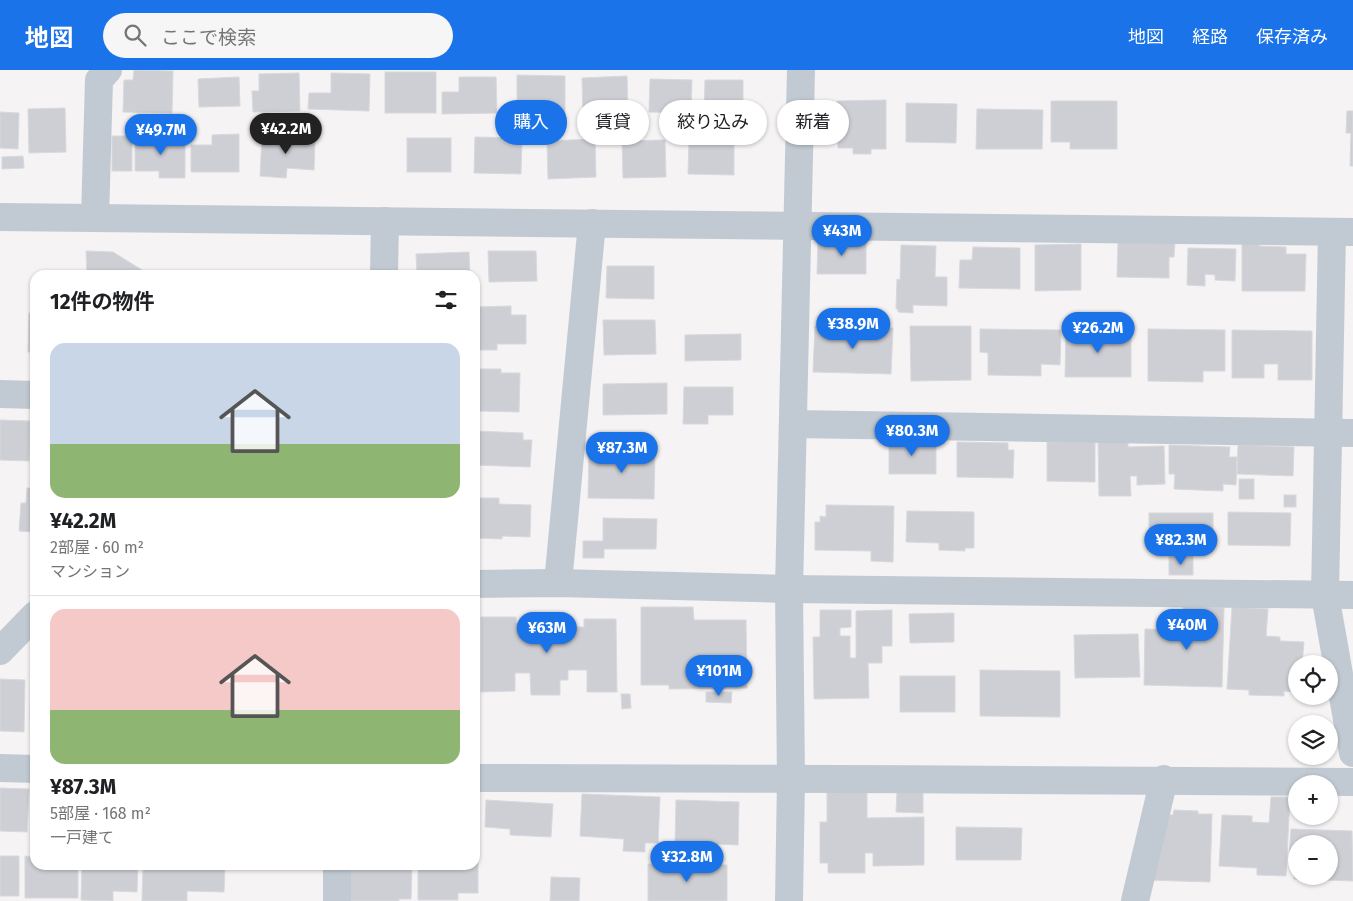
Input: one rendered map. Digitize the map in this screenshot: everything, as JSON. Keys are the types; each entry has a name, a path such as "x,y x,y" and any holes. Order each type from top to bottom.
{"street":[{"path":"95,218 99,80 108,70"},
{"path":"789,901 792,780 789,589 801,70"},
{"path":"0,217 1342,232 1341,433 1326,594 1353,753"},
{"path":"384,270 385,221"},
{"path":"558,583 592,223"},
{"path":"0,394 30,395"},
{"path":"793,424 1341,433"},
{"path":"480,584 558,583 789,589 1353,595"},
{"path":"0,652 30,620"},
{"path":"0,768 30,769"},
{"path":"480,778 792,780 1164,779 1353,782"},
{"path":"1135,901 1164,779"},
{"path":"337,870 337,901"}],"building":[{"path":"134,70 173,71 172,113 123,112 124,80 133,80"},
{"path":"385,72 436,72 436,113 385,113"},
{"path":"299,73 300,111 253,112 252,91 259,91 259,74"},
{"path":"331,73 370,74 369,111 308,109 309,93 331,93"},
{"path":"517,75 565,76 565,100 517,100"},
{"path":"627,76 628,100 583,100 582,78"},
{"path":"239,77 240,106 199,107 198,79"},
{"path":"459,77 496,77 495,113 442,114 442,92 459,92"},
{"path":"650,79 692,80 691,100 659,100 659,112 649,112"},
{"path":"705,80 743,80 743,100 704,100"},
{"path":"886,100 886,149 871,149 871,154 853,154 853,148 838,148 838,145 849,145 849,101"},
{"path":"1051,101 1117,101 1117,149 1070,149 1070,142 1051,142"},
{"path":"906,103 957,104 956,143 906,142"},
{"path":"65,108 66,152 29,153 28,109"},
{"path":"977,109 1043,110 1042,149 976,149"},
{"path":"1347,111 1353,111 1353,166 1350,166 1351,133 1346,133"},
{"path":"0,112 19,113 18,149 0,148"},
{"path":"239,134 239,172 191,172 191,145 212,145 212,135"},
{"path":"112,136 132,136 132,171 112,171"},
{"path":"262,136 315,139 314,170 287,168 286,178 260,176"},
{"path":"135,137 185,137 185,178 159,178 159,171 135,171"},
{"path":"475,137 495,137 495,145 522,145 521,174 474,173"},
{"path":"407,138 451,138 451,172 407,172"},
{"path":"567,140 577,140 577,145 595,145 596,177 548,179 547,145 567,145"},
{"path":"649,140 659,140 659,145 665,145 666,177 623,178 622,145 649,145"},
{"path":"689,145 734,145 734,175 688,174"},
{"path":"23,156 24,168 2,169 2,157"},
{"path":"866,239 866,274 817,274 818,240"},
{"path":"1118,242 1175,242 1174,257 1169,257 1169,278 1117,277"},
{"path":"1242,242 1260,242 1259,246 1286,247 1286,254 1306,254 1305,291 1242,291"},
{"path":"1081,244 1081,290 1035,291 1035,245"},
{"path":"901,245 936,246 935,277 947,277 947,306 913,305 913,313 898,312 898,309 896,309 897,279 900,280"},
{"path":"973,247 1020,248 1020,289 959,288 960,260 972,260"},
{"path":"1188,248 1236,249 1235,281 1215,280 1215,275 1205,274 1205,286 1187,285"},
{"path":"86,251 113,252 142,270 87,270"},
{"path":"488,251 536,251 537,281 489,282"},
{"path":"469,252 470,270 417,270 416,254"},
{"path":"607,266 654,266 654,299 606,298"},
{"path":"511,306 511,315 526,315 526,344 497,344 497,350 480,350 480,307"},
{"path":"29,313 30,313 30,352 28,352"},
{"path":"603,320 655,320 656,354 604,355"},
{"path":"815,326 893,328 891,374 813,372"},
{"path":"910,326 971,326 971,380 911,381"},
{"path":"980,329 1061,330 1060,365 1041,364 1041,376 988,375 988,353 980,352"},
{"path":"1148,329 1225,330 1225,371 1203,371 1203,382 1148,381"},
{"path":"1066,330 1131,330 1131,377 1065,377"},
{"path":"1232,330 1312,331 1312,380 1278,380 1278,364 1264,364 1264,378 1232,378"},
{"path":"741,334 741,360 685,361 685,335"},
{"path":"480,369 501,369 501,373 520,373 519,412 480,411"},
{"path":"667,383 667,414 603,415 603,384"},
{"path":"684,387 733,387 733,415 708,415 708,424 683,424"},
{"path":"0,420 30,421 29,461 0,460"},
{"path":"480,431 523,433 523,440 532,440 530,467 480,465"},
{"path":"1128,438 1128,447 1164,446 1165,484 1137,485 1137,476 1130,476 1131,496 1099,496 1098,439"},
{"path":"889,440 936,440 936,474 889,474"},
{"path":"957,442 1008,443 1008,450 1014,450 1013,478 957,477"},
{"path":"1047,442 1095,442 1095,482 1047,481"},
{"path":"1169,445 1230,447 1229,457 1237,457 1236,485 1223,484 1223,491 1174,489 1175,474 1169,474"},
{"path":"1238,445 1294,447 1293,476 1237,474"},
{"path":"589,450 655,451 654,499 588,498"},
{"path":"1239,479 1254,479 1254,499 1239,499"},
{"path":"27,488 30,488 30,532 19,531 21,503 26,503"},
{"path":"1284,495 1296,495 1296,507 1284,507"},
{"path":"480,498 499,498 499,504 531,505 530,537 502,536 502,539 480,538"},
{"path":"826,505 894,506 893,562 871,561 871,551 815,550 815,522 820,522 820,516 826,517"},
{"path":"907,511 974,512 974,548 965,548 965,551 939,550 939,543 906,542"},
{"path":"1228,512 1291,513 1290,546 1228,545"},
{"path":"1149,513 1213,513 1213,543 1149,543"},
{"path":"603,518 657,519 656,549 604,549 604,558 583,558 583,541 603,541"},
{"path":"1169,556 1193,556 1193,575 1169,575"},
{"path":"641,607 693,607 694,620 746,620 747,688 669,689 669,685 641,685"},
{"path":"1183,607 1224,608 1222,687 1144,685 1145,629 1183,630"},
{"path":"1232,607 1268,609 1266,636 1280,637 1280,641 1304,642 1303,655 1288,655 1288,691 1284,691 1284,696 1249,695 1249,690 1227,689"},
{"path":"820,610 851,610 851,627 840,628 840,636 850,636 850,658 856,658 856,611 892,610 892,646 882,646 882,663 868,663 869,698 814,699 813,637 820,637"},
{"path":"954,613 954,642 910,643 909,614"},
{"path":"481,617 516,617 516,623 538,623 539,617 557,617 557,627 584,627 584,619 616,619 617,692 587,692 587,670 568,670 568,680 560,680 560,695 531,695 530,673 515,673 515,691 481,692"},
{"path":"1138,634 1140,677 1075,678 1074,635"},
{"path":"980,670 1060,671 1060,717 980,716"},
{"path":"900,676 955,676 955,712 900,712"},
{"path":"0,679 25,680 24,732 0,731"},
{"path":"706,692 732,692 731,703 706,702"},
{"path":"621,694 630,694 631,708 622,709"},
{"path":"0,788 29,789 27,832 0,831"},
{"path":"827,790 867,790 867,818 924,817 924,865 873,866 873,853 865,853 865,873 828,873 828,863 820,863 820,822 827,822"},
{"path":"897,792 923,792 923,813 896,812"},
{"path":"582,794 660,797 658,843 645,843 645,852 623,851 624,839 580,836"},
{"path":"1271,797 1288,797 1286,876 1257,875 1257,868 1219,866 1222,815 1252,816 1252,822 1269,823"},
{"path":"486,800 553,804 551,837 510,835 510,829 485,827"},
{"path":"676,800 739,802 738,845 718,844 718,852 698,851 699,844 675,843"},
{"path":"1174,810 1198,811 1198,814 1212,814 1210,882 1147,880 1149,814 1173,815"},
{"path":"956,827 1022,828 1021,860 956,860"},
{"path":"1291,829 1352,831 1353,881 1338,880 1338,835 1291,835"},
{"path":"0,856 19,856 19,896 0,896"},
{"path":"25,856 30,856 30,870 78,870 78,898 25,898"},
{"path":"648,864 727,865 727,901 648,901"},
{"path":"82,870 138,870 137,892 113,891 113,901 81,900"},
{"path":"143,870 225,870 224,892 187,891 187,901 142,901"},
{"path":"348,870 412,870 411,899 399,899 399,901 347,901"},
{"path":"418,870 478,870 478,893 458,893 458,900 418,900"},
{"path":"551,877 580,878 579,901 550,901"}]}
